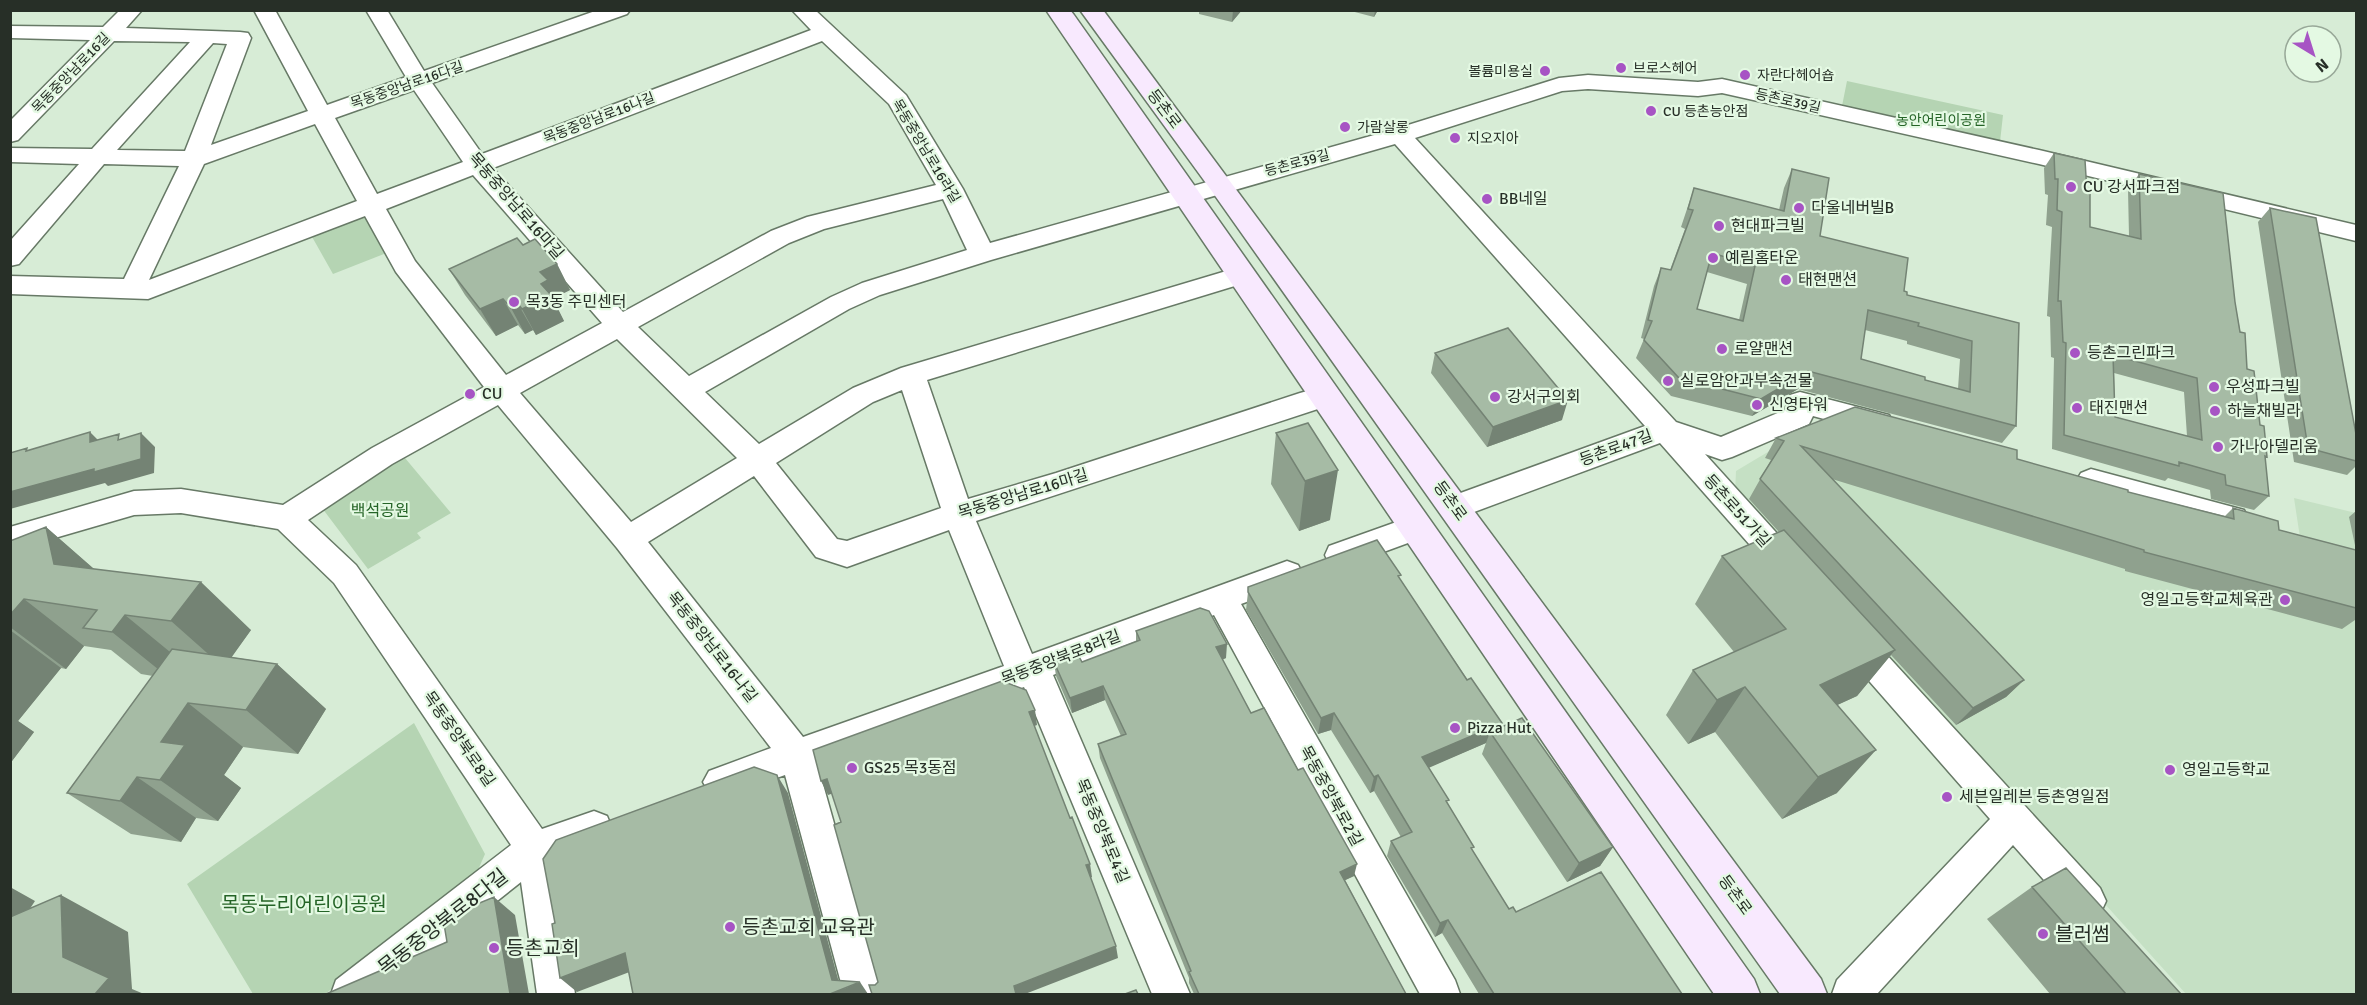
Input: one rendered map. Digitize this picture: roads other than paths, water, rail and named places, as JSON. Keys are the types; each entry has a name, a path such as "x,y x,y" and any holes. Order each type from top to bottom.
{"main road":[{"name":"등촌로","path":"1056,10 1066,20 1739,994"},
{"name":"등촌로","path":"1091,10 1455,507 1806,994"}],"street":[{"name":"목동중앙남로16길","path":"10,135 132,10"},
{"name":"목동중앙남로16나길","path":"264,10 405,266 502,390 628,539 797,755"},
{"name":"목동중앙남로16마길","path":"375,10 477,165 620,326 758,460 827,548 836,552 847,554 958,514 1058,484 1326,396"},
{"name":"목동중앙남로16다길","path":"10,155 194,159 620,10"},
{"name":"목동중앙남로16라길","path":"802,10 898,100 951,189 982,254"},
{"path":"10,32 240,38 194,159 132,288"},
{"name":"목동중앙남로16나길","path":"10,285 132,288 148,291 826,32"},
{"path":"10,258 207,36"},
{"name":"등촌로39길","path":"1185,195 1400,135 1559,85 1588,82 1698,89 1722,86 2051,159 2356,233"},
{"name":"등촌로51가길","path":"1400,135 1808,590"},
{"path":"10,539 134,503 181,501 287,518 382,456 780,237 816,223 951,189"},
{"path":"685,391 840,303 871,289 1185,195"},
{"path":"628,539 863,395 911,375 1242,275"},
{"name":"목동중앙북로4길","path":"911,375 958,514 1171,994"},
{"name":"등촌로47길","path":"1455,507 1665,430 1722,449 1799,416 1800,402 1900,429"},
{"path":"2068,475 2262,526"},
{"name":"목동중앙북로8길","path":"287,518 345,574 535,849 556,994"},
{"name":"목동중앙북로8라길","path":"688,794 1416,527"},
{"name":"목동중앙북로2길","path":"1221,598 1441,994"},
{"path":"1832,616 2108,924"},
{"path":"797,755 863,994"},
{"path":"535,849 622,818"},
{"path":"1851,994 2014,819"},
{"name":"목동중앙북로8다길","path":"350,994 535,849"}],"place":[{"name":"브로스헤어","path":"1621,68"},
{"name":"볼륨미용실","path":"1545,71"},
{"name":"자란다헤어숍","path":"1745,75"},
{"name":"CU 등촌능안점","path":"1651,111"},
{"name":"가람살롱","path":"1345,127"},
{"name":"지오지아","path":"1455,138"},
{"name":"CU 강서파크점","path":"2071,187"},
{"name":"BB네일","path":"1487,199"},
{"name":"다울네버빌B","path":"1799,208"},
{"name":"현대파크빌","path":"1719,226"},
{"name":"예림홈타운","path":"1713,258"},
{"name":"태현맨션","path":"1786,280"},
{"name":"목3동 주민센터","path":"514,302"},
{"name":"로얄맨션","path":"1722,349"},
{"name":"등촌그린파크","path":"2075,353"},
{"name":"실로암안과부속건물","path":"1668,381"},
{"name":"우성파크빌","path":"2214,387"},
{"name":"CU","path":"470,394"},
{"name":"강서구의회","path":"1495,397"},
{"name":"신영타워","path":"1757,405"},
{"name":"태진맨션","path":"2077,408"},
{"name":"하늘채빌라","path":"2215,411"},
{"name":"가나아델리움","path":"2218,447"},
{"name":"영일고등학교체육관","path":"2285,600"},
{"name":"Pizza Hut","path":"1455,728"},
{"name":"GS25 목3동점","path":"852,768"},
{"name":"영일고등학교","path":"2170,770"},
{"name":"세븐일레븐 등촌영일점","path":"1947,797"},
{"name":"등촌교회 교육관","path":"730,927"},
{"name":"블러썸","path":"2043,934"},
{"name":"등촌교회","path":"494,948"}],"park label":[{"name":"농안어린이공원","path":"1941,120"},
{"name":"백석공원","path":"380,511"},
{"name":"목동누리어린이공원","path":"304,904"}]}
